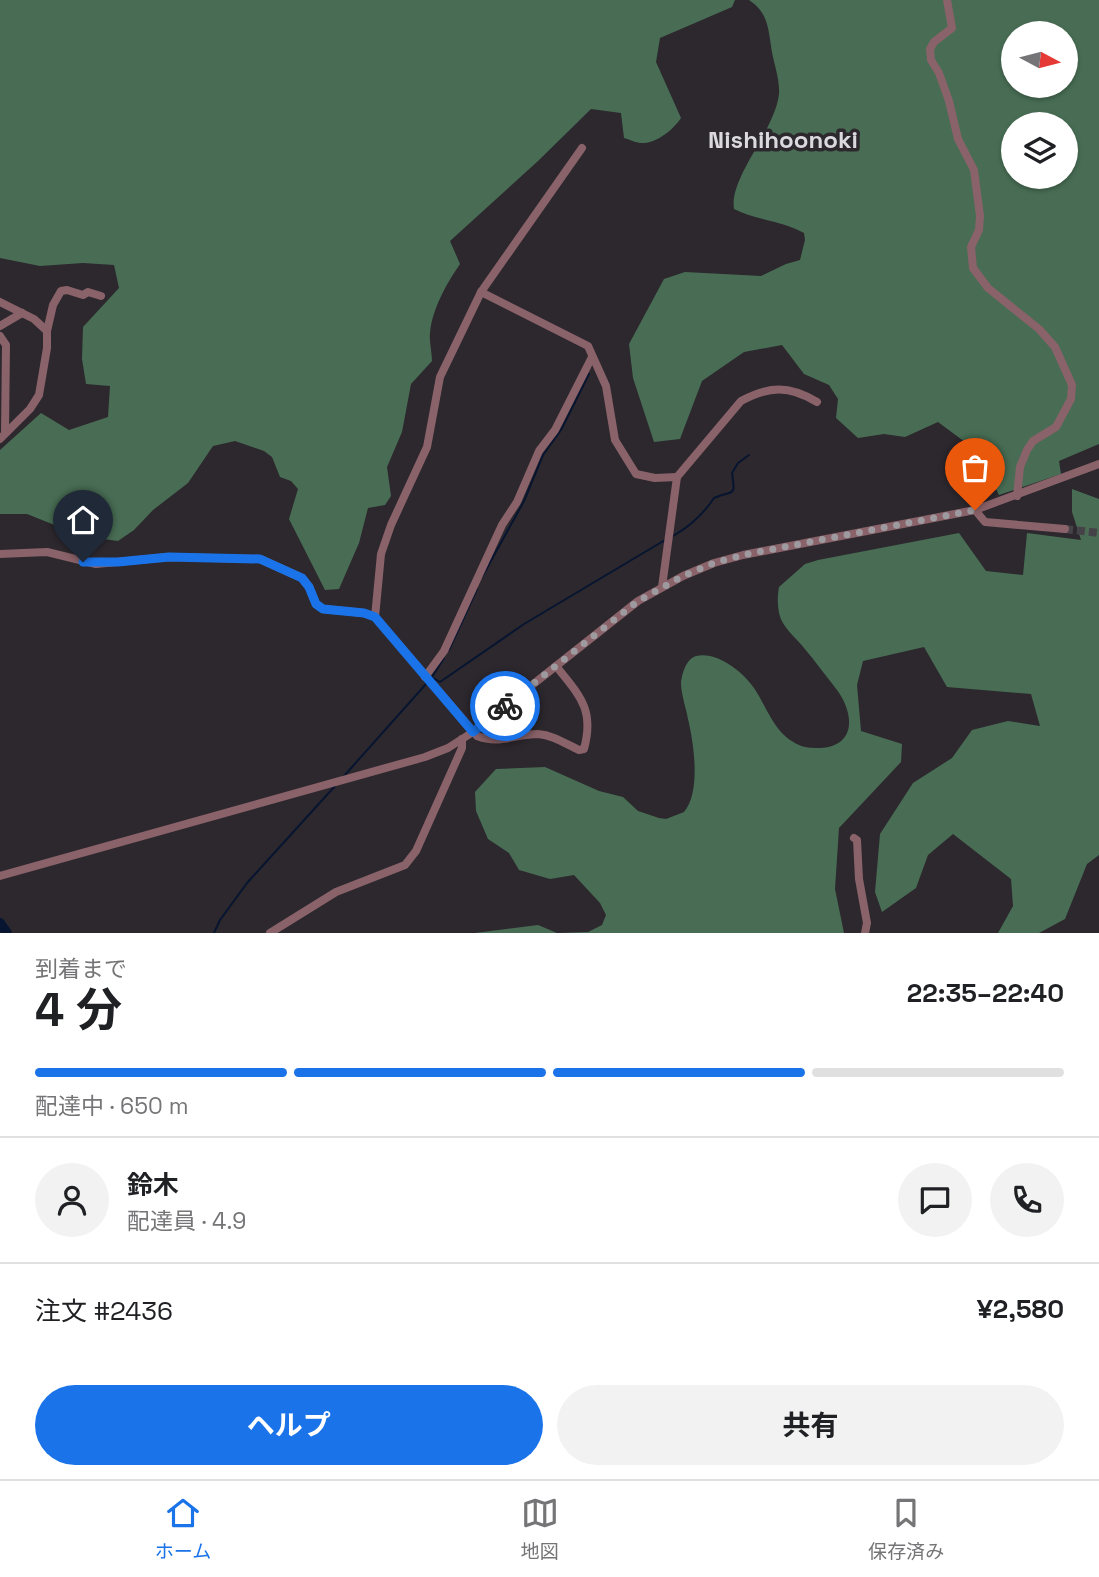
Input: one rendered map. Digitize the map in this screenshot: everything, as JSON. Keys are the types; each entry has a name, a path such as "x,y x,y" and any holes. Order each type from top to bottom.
{"street":[{"path":"947,0 952,28 934,42 930,50 931,60 949,101 958,139 974,170 980,216 979,230 971,247 973,268 988,288 1039,328 1055,347 1072,385 1071,399 1056,427 1033,441 1027,450 1020,467 1017,496"},
{"path":"375,617 381,554 391,525 427,447 440,377 481,292 582,148"},
{"path":"3,436 30,409 39,395 47,353 47,331 53,305 61,291 83,295 88,292 101,296"},
{"path":"481,292 588,346 606,386 615,440 626,462 636,474 655,478 677,477"},
{"path":"0,302 34,320 47,331"},
{"path":"0,326 22,313"},
{"path":"0,336 6,345 3,436"},
{"path":"427,680 444,651 502,525 517,502 539,451 555,430 592,357"},
{"path":"662,587 677,477 741,401 754,394 783,389 795,390 817,402"},
{"path":"0,876 333,784 448,748 473,732 638,601 714,563 975,510 1099,464"},
{"path":"975,510 985,522 1065,529"},
{"path":"0,554 47,552 96,564 169,557 260,559 302,578 316,604 323,609 364,613 375,617 473,732 490,741 537,734 552,736 579,750 584,749 587,712 583,699 556,666"},
{"path":"270,933 336,892 405,865 416,851 462,748 462,739"},
{"path":"854,838 857,840 859,879 867,923 865,933"}],"green space":[{"path":"0,0 735,0 732,7 660,38 656,62 681,118 669,131 647,143 637,142 624,138 621,113 591,109 450,241 460,264 445,288 431,324 432,361 411,384 402,432 387,467 391,496 385,505 368,508 359,543 339,589 325,590 289,519 298,489 291,481 280,477 272,457 264,451 235,441 213,446 188,483 118,541 82,536 27,514 0,514 0,450 41,413 69,430 108,417 110,386 86,384 82,359 83,327 119,288 114,265 83,263 40,266 0,258"},
{"path":"749,0 1099,0 1099,444 1059,461 1061,474 999,495 977,451 938,422 905,437 884,434 858,438 836,418 838,399 829,385 804,374 782,345 744,352 702,381 680,439 654,442 633,378 629,344 664,279 685,272 761,276 800,260 805,240 804,233 796,229 734,209 738,183 770,123 779,94 767,26 760,9"},
{"path":"1072,489 1099,499 1099,855 1087,864 1065,919 1039,933 998,933 1013,906 1011,879 953,834 928,855 916,888 882,912 875,892 880,834 913,783 952,758 972,730 1008,721 1040,726 1031,694 947,687 924,647 863,661 857,685 861,731 902,744 901,762 839,828 835,889 844,933 557,933 588,932 602,925 606,915 600,903 574,875 550,879 519,870 509,853 488,839 476,811 475,792 496,769 545,767 599,791 623,797 638,811 659,818 666,819 684,812 693,793 695,767 681,683 687,663 696,656 704,655 729,664 743,676 754,688 777,728 790,740 807,747 832,746 846,735 849,727 847,708 837,690 783,623 778,605 779,587 805,564 818,560 959,533 986,571 1023,575 1027,533 1081,540 1072,512"},
{"path":"538,925 557,933 475,933"}],"waterway":[{"path":"482,577 524,501 543,455 561,430 589,374"},
{"path":"673,536 696,519 714,498 732,492 732,473 738,463 749,455"},
{"path":"433,678 440,682 524,624 665,540"},
{"path":"449,650 477,589"},
{"path":"432,677 444,658"},
{"path":"344,776 426,684"},
{"path":"214,933 220,920 247,883 335,786"},
{"path":"0,923 7,933"}],"tunnel":[{"path":"1065,529 1099,533"}],"way so far":[{"path":"505,706 638,601 683,576 714,563 975,510"}],"district":[{"name":"Nishihoonoki","path":"783,140"}],"route":[{"path":"83,562 96,564 169,557 260,559 302,578 316,604 323,609 332,612 364,613 375,617 473,732 505,706"}]}
